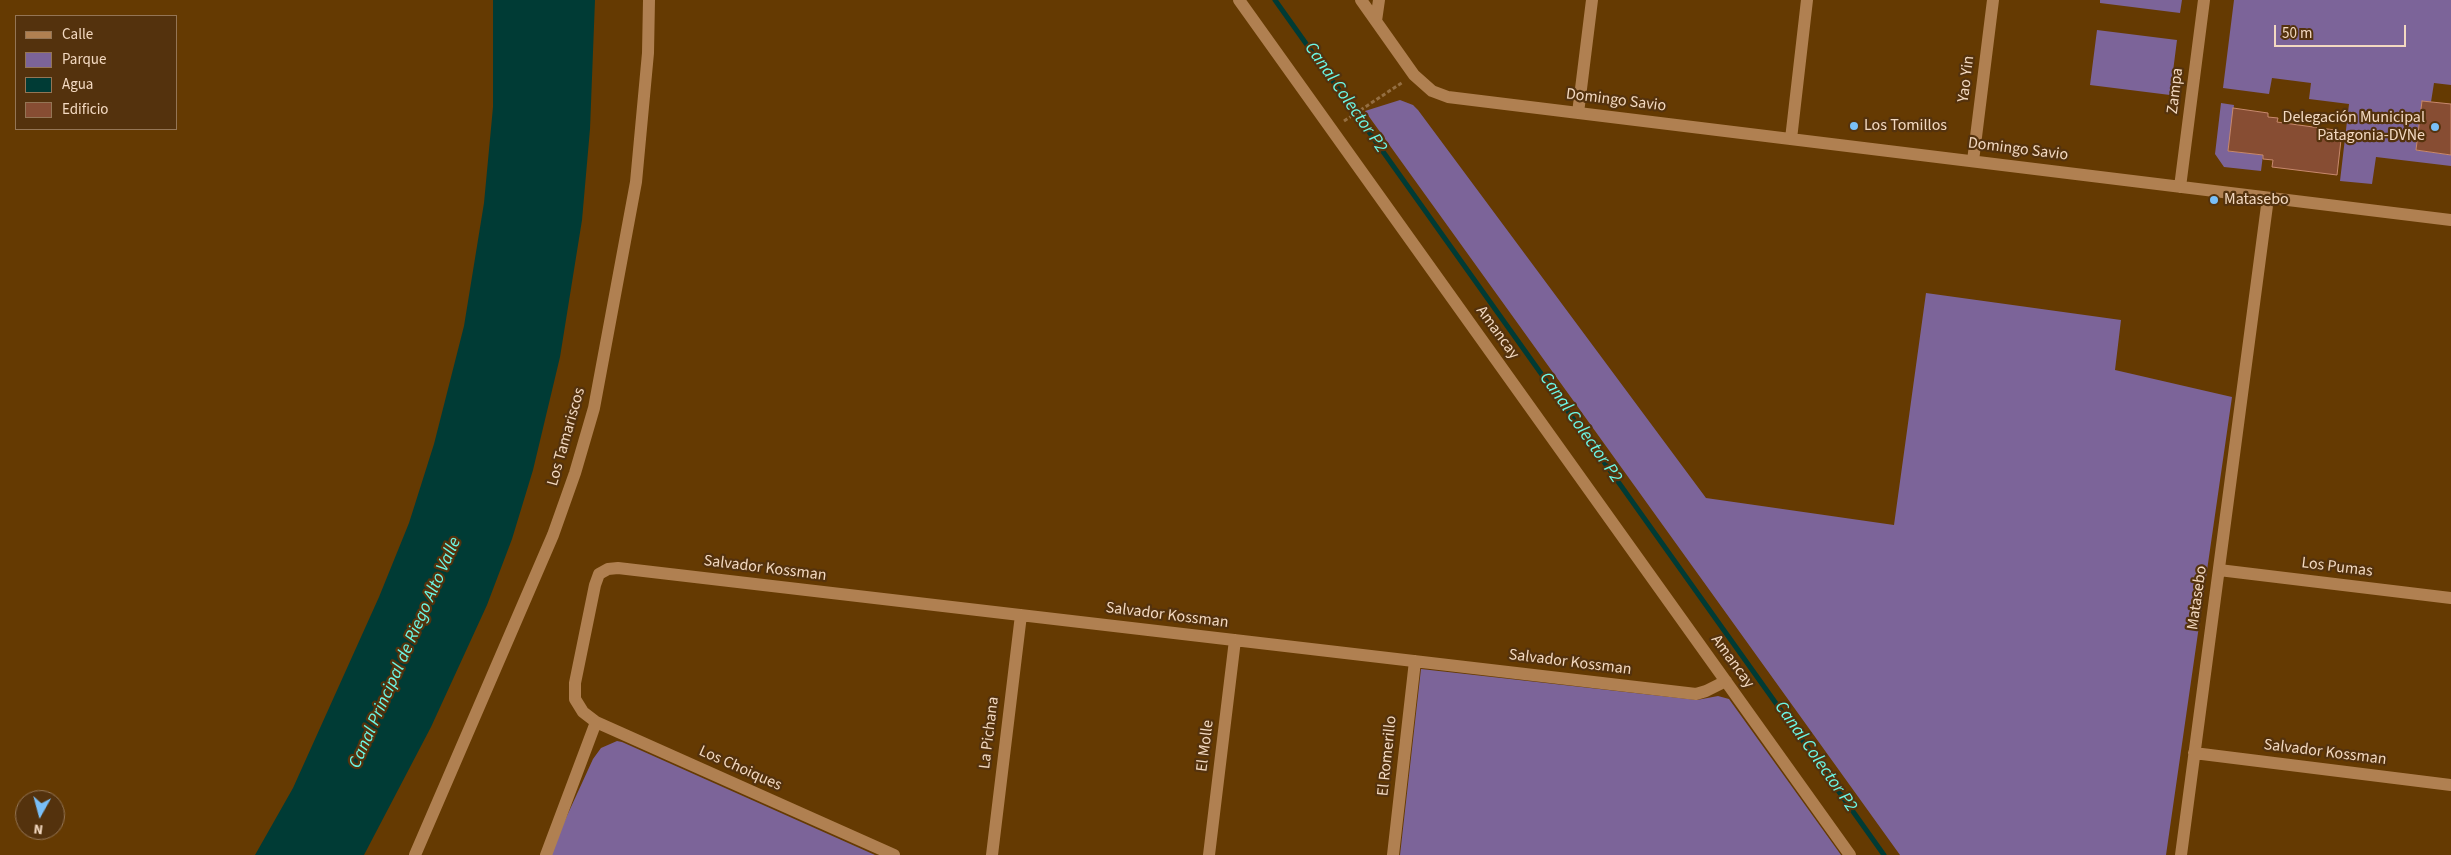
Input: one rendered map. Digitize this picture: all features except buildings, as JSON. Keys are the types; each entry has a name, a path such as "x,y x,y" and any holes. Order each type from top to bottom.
{"street":[{"name":"Los Tamariscos","path":"415,855 553,535 590,424 636,182 648,53 649,0"},
{"name":"Amancay","path":"1239,0 1850,855"},
{"path":"1361,0 1414,75"},
{"path":"1376,21 1379,0"},
{"path":"1578,113 1592,0"},
{"path":"1790,139 1807,0"},
{"name":"Yao Yin","path":"1973,161 1993,0"},
{"name":"Zampa","path":"2180,187 2204,0"},
{"name":"Domingo Savio","path":"1414,75 1432,91 1456,98 2451,220"},
{"name":"Matasebo","path":"2181,855 2268,198"},
{"name":"Salvador Kossman","path":"577,706 575,683 595,585 603,571 618,568 1696,694 1706,692 1726,681"},
{"name":"Los Pumas","path":"2219,570 2451,598"},
{"name":"La Pichana","path":"992,855 1021,615"},
{"name":"El Molle","path":"1209,855 1235,640"},
{"name":"El Romerillo","path":"1393,855 1415,661"},
{"name":"Los Choiques","path":"577,706 596,722 894,855"},
{"path":"546,855 596,722"},
{"name":"Salvador Kossman","path":"2194,754 2451,785"}],"path":[{"path":"1339,124 1414,75"}],"green space":[{"path":"2100,0 2182,0 2180,13 2100,3"},
{"path":"2234,0 2451,0 2451,85 2434,83 2431,102 2422,101 2416,150 2451,155 2451,166 2376,157 2372,184 2340,181 2349,104 2309,99 2311,83 2272,78 2269,94 2223,88"},
{"path":"2097,30 2177,40 2170,95 2090,85"},
{"path":"1400,100 1413,105 1418,110 1706,498 1894,525 1926,293 2121,320 2115,370 2232,397 2166,855 1900,855 1365,111"},
{"path":"2221,103 2234,105 2228,151 2263,155 2261,171 2224,167 2215,154"},
{"path":"1421,669 1697,700 1718,696 1729,699 1841,855 1400,855"},
{"path":"617,741 875,855 549,855 593,759 601,748"}],"water":[{"name":"Canal Principal de Riego Alto Valle","path":"493,0 595,0 590,129 582,220 560,357 533,470 512,539 487,605 431,727 364,855 255,855 293,788 379,597 409,523 434,444 464,326 484,203 493,107"}],"waterway":[{"name":"Canal Colector P2","path":"1275,0 1884,855"}],"place":[{"name":"Los Tomillos","path":"1854,126"},
{"name":"Delegación Municipal Patagonia-DVNe","path":"2435,127"},
{"name":"Matasebo","path":"2214,200"}]}
